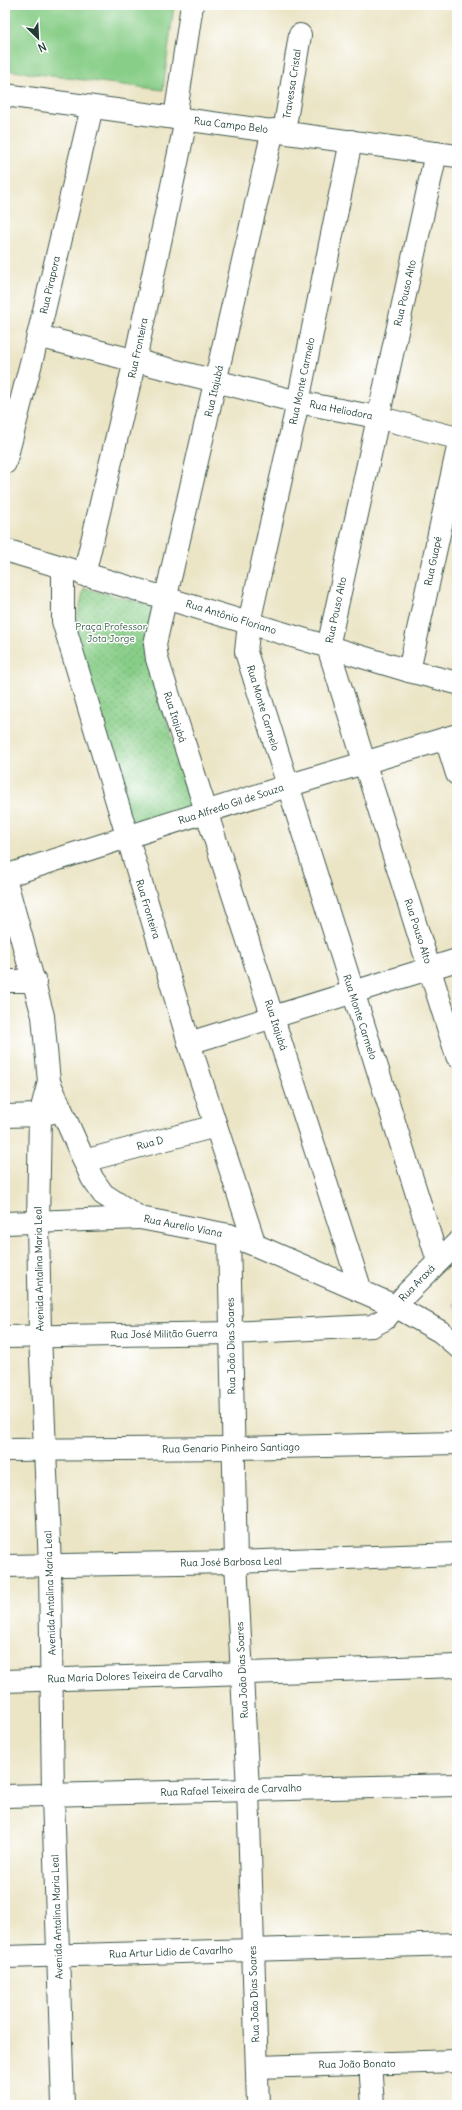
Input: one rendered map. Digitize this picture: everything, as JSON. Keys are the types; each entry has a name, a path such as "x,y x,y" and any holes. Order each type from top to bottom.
{"street":[{"name":"Rua Fronteira","path":"84,575 135,360 181,119 192,5"},
{"name":"Travessa Cristal","path":"278,131 300,36"},
{"name":"Rua Campo Belo","path":"5,95 447,154"},
{"name":"Rua Pirapora","path":"5,463 38,336 92,107"},
{"name":"Rua Itajubá","path":"278,131 216,381 166,597 156,644 157,659 206,813 274,1017 361,1291"},
{"name":"Rua Monte Carmelo","path":"351,141 298,402 249,623 246,652 438,1261"},
{"name":"Rua Pouso Alto","path":"447,154 377,417 328,647 457,1056"},
{"name":"Rua Heliodora","path":"38,336 298,402 377,417 457,438"},
{"name":"Rua Guapé","path":"409,671 457,452"},
{"name":"Rua Antônio Floriano","path":"5,550 63,569 166,597 409,671 457,683"},
{"name":"Rua Fronteira","path":"63,569 62,621 189,1043 255,1245"},
{"name":"Rua Alfredo Gil de Souza","path":"5,877 287,786 452,737"},
{"path":"452,737 457,774"},
{"name":"Rua Aurelio Viana","path":"5,877 35,981 43,1016 49,1082 50,1113 84,1160 103,1194 140,1218 229,1235 255,1245 361,1291 392,1310 441,1332 457,1346"},
{"path":"189,1043 457,960"},
{"path":"5,981 35,981"},
{"path":"5,1116 50,1113"},
{"name":"Avenida Antalina Maria Leal","path":"50,1113 38,1222 40,1335 50,1565 52,1796 59,1956 63,2105"},
{"name":"Rua D","path":"84,1160 216,1126"},
{"path":"5,1223 140,1218"},
{"name":"Rua João Dias Soares","path":"229,1235 236,1562 248,1789 258,2105"},
{"name":"Rua Araxá","path":"392,1310 457,1243"},
{"name":"Rua José Militão Guerra","path":"5,1336 231,1333 359,1328 380,1323 392,1310"},
{"name":"Rua Genario Pinheiro Santiago","path":"5,1450 234,1448 457,1443"},
{"name":"Rua José Barbosa Leal","path":"5,1566 236,1562 457,1554"},
{"name":"Rua Maria Dolores Teixeira de Carvalho","path":"5,1681 457,1666"},
{"name":"Rua Rafael Teixeira de Carvalho","path":"5,1796 457,1785"},
{"name":"Rua Artur Lidio de Cavarlho","path":"5,1957 457,1944"},
{"name":"Rua João Bonato","path":"257,2067 457,2061"},
{"path":"370,2064 373,2105"}],"green space":[{"path":"5,5 174,5 163,90 5,70"},
{"name":"Praça Professor Jota Jorge","path":"84,588 153,606 144,651 195,808 132,827 74,630"}],"building":[{"path":"457,1301 457,1309 453,1305"}]}
